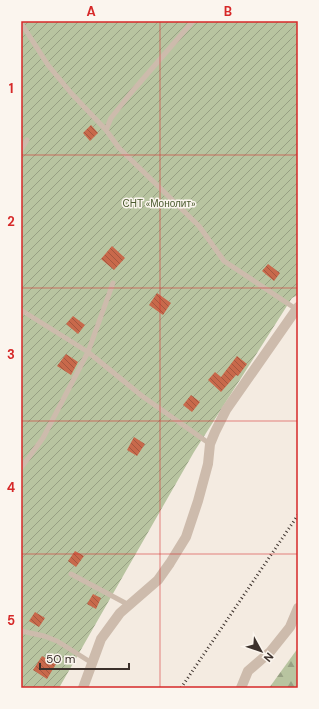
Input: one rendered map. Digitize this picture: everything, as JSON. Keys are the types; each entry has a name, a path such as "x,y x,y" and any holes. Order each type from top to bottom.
{"street":[{"path":"83,688 101,639 120,613 158,580 186,538 208,464 210,444 226,410 297,308"},
{"path":"241,688 248,670 270,652 290,627 298,608"}],"lane":[{"path":"106,130 111,118 130,94 193,21"},
{"path":"21,24 48,65 71,93 106,130 119,148 199,226 224,261 297,308"},
{"path":"21,150 26,140"},
{"path":"21,468 43,438 88,352 112,283"},
{"path":"21,310 88,352 142,396 210,444"},
{"path":"71,574 129,605"},
{"path":"21,631 44,636 57,641 92,663"}],"green space":[{"name":"СНТ «Монолит»","path":"21,21 298,21 298,295 292,298 194,452 59,688 21,688"},
{"path":"298,648 298,688 269,688"}],"building":[{"path":"91,125 98,133 90,141 83,133"},
{"path":"112,246 125,258 114,270 101,259"},
{"path":"268,264 280,273 274,281 262,271"},
{"path":"157,293 171,303 163,315 149,305"},
{"path":"73,316 85,325 78,334 66,324"},
{"path":"66,354 78,362 71,375 57,366"},
{"path":"237,356 247,364 238,376 236,375 221,392 208,380 215,372 221,377"},
{"path":"191,395 200,402 192,412 183,405"},
{"path":"134,437 145,444 137,456 127,450"},
{"path":"75,551 84,556 76,567 68,561"},
{"path":"93,594 101,598 96,609 87,604"},
{"path":"35,612 45,618 39,627 29,621"},
{"path":"42,656 56,664 47,679 33,670"}],"railway":[{"path":"181,688 298,515"}]}
